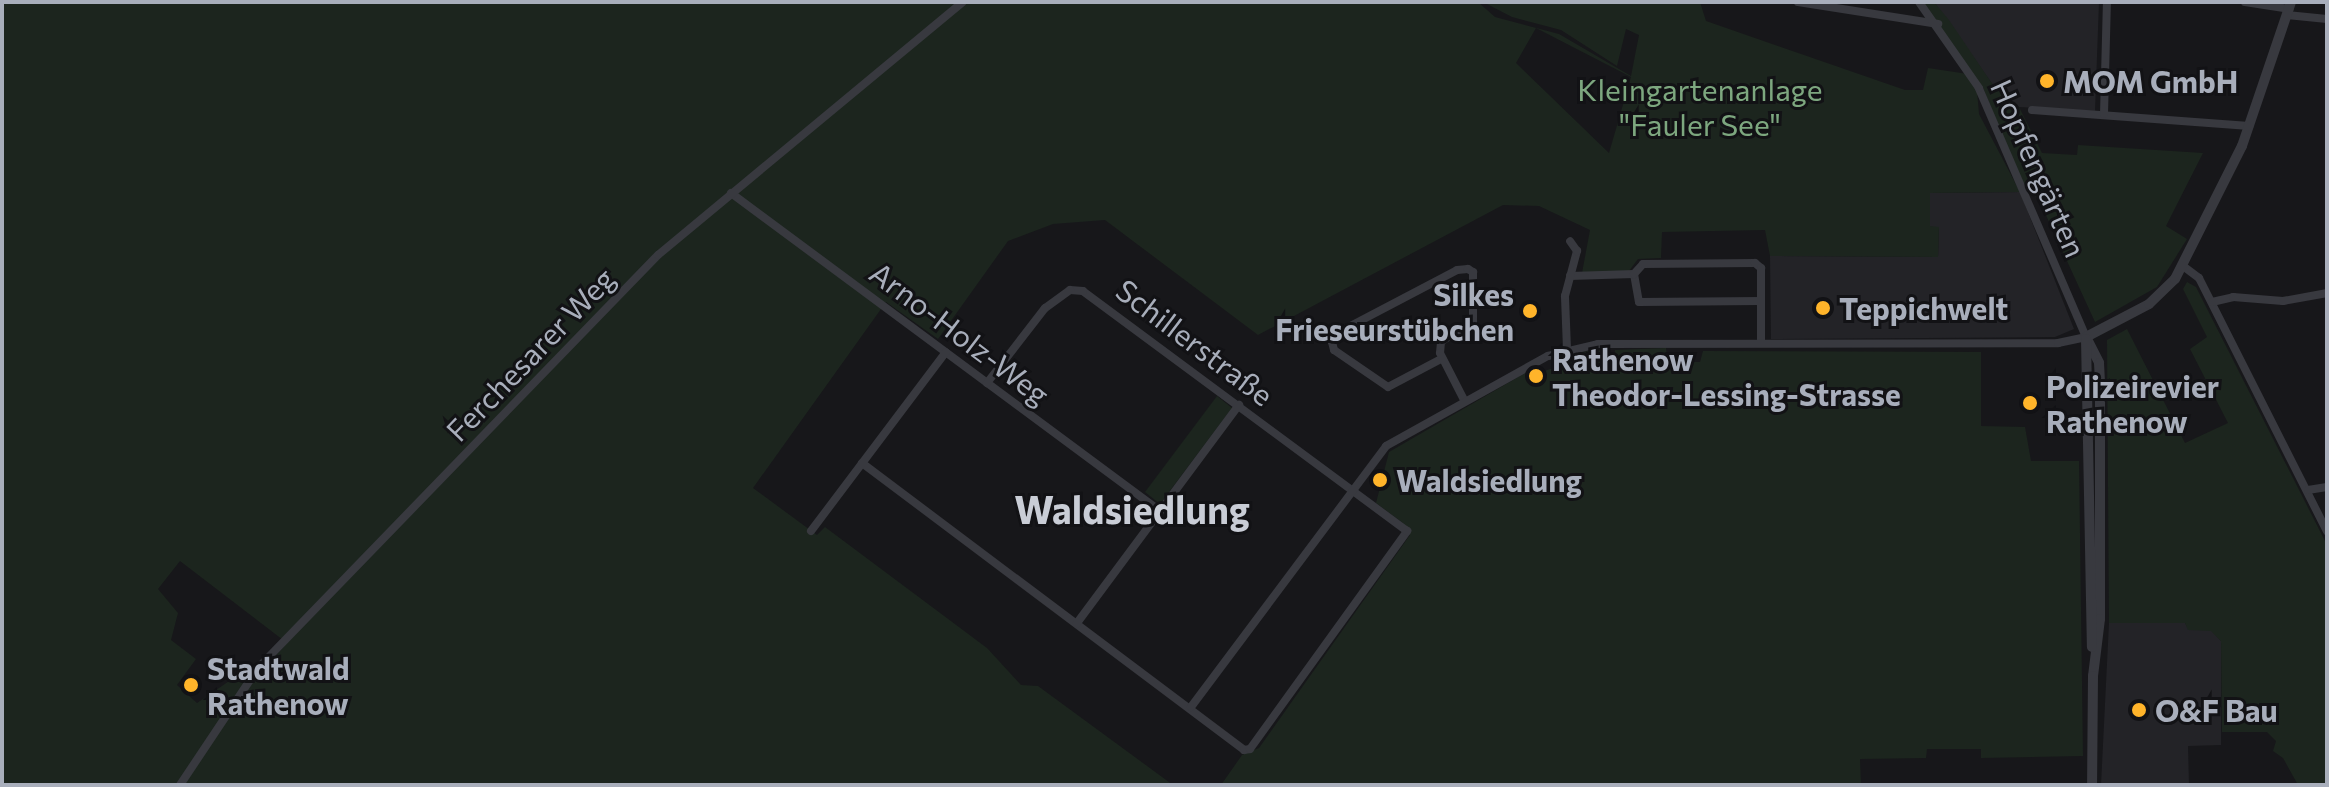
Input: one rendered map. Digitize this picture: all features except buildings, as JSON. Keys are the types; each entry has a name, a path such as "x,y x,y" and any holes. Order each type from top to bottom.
{"street":[{"name":"Ferchesarer Weg","path":"180,785 258,668 658,255 963,2"},
{"name":"Hopfengärten","path":"1919,2 1938,24 1979,88 2086,337"},
{"path":"2104,114 2107,2"},
{"path":"2245,2 2327,19"},
{"path":"1802,6 1938,24"},
{"path":"862,463 1191,707 1386,446 1464,400 1567,349 1761,343 2058,343 2086,337 2157,299 2183,266 2249,126 2289,9"},
{"path":"2032,110 2249,126"},
{"name":"Arno-Holz-Weg","path":"731,193 1160,511"},
{"path":"1567,349 1565,296 1577,251 1570,241"},
{"path":"1570,276 1634,274 1643,264 1755,263 1761,268 1761,343"},
{"path":"2183,266 2199,278 2327,531"},
{"path":"1441,359 1388,387 1334,350 1332,342 1339,332 1457,270 1468,269 1473,272 1473,321 1441,342 1441,359 1464,400"},
{"path":"1634,274 1639,302 1761,301"},
{"name":"Schillerstraße","path":"987,383 1045,308 1070,290 1083,291 1407,531 1256,743 1244,750 1191,707"},
{"path":"2212,302 2233,297 2283,301 2327,293"},
{"path":"2086,337 2100,374 2100,619 2094,663 2092,785"},
{"path":"811,531 946,352"},
{"path":"1077,623 1239,405"},
{"path":"2308,490 2327,487"}],"shaded area":[{"path":"1934,2 2099,2 2095,111 2019,107 1995,88"},
{"path":"2020,192 2074,329 2055,337 1771,339 1770,256 1938,257 1939,227 1930,227 1930,193"},
{"path":"2109,623 2185,623 2189,630 2211,630 2221,641 2221,745 2188,746 2189,785 2101,785"}],"green space":[{"name":"Kleingartenanlage \"Fauler See\"","path":"2,2 1478,2 1495,17 1559,34 1631,76 1639,35 1626,29 1617,66 1561,30 1512,17 1483,2 1700,2 1706,21 1905,90 1923,90 1928,68 1968,74 1977,91 1979,114 2020,192 1930,193 1930,226 1939,227 1938,257 1770,256 1765,230 1662,232 1661,258 1638,259 1629,271 1582,273 1590,230 1539,206 1503,205 1258,335 1105,220 1053,224 1008,241 938,339 886,302 753,488 817,535 825,527 987,648 1021,685 1038,686 1173,785 2,785","holes":["1536,28 1631,77 1609,153 1516,63","180,561 287,643 251,684 238,675 197,703 177,685 196,659 171,640 178,613 158,589"]},
{"path":"1922,2 1934,2 1995,88 2019,107 2042,153 2077,155 2078,145 2203,153 2166,226 2187,239 2157,287 2095,322 2039,200 2023,185 1983,88"},
{"path":"2187,282 2196,287 2327,545 2327,785 2298,785 2283,758 2273,751 2276,741 2267,732 2222,732 2221,641 2211,631 2188,630 2185,623 2109,623 2107,340 2127,329 2185,443 2228,423 2190,349 2207,337 2183,289"},
{"path":"1666,348 1668,362 1700,362 1703,351 1981,352 1981,426 2025,427 2031,461 2079,461 2083,756 1981,758 1981,749 1927,749 1926,758 1860,759 1861,785 1221,785 1242,755 1259,748 1410,535 1403,523 1376,503 1389,452 1537,366 1541,372 1582,359 1581,352 1602,350 1602,357 1614,357 1615,350"},
{"path":"1217,396 1232,408 1160,504 1145,492"}],"place":[{"name":"MOM GmbH","path":"2047,81"},
{"name":"Teppichwelt","path":"1823,308"},
{"name":"Silkes Frieseurstübchen","path":"1530,311"},
{"name":"Rathenow Theodor-Lessing-Strasse","path":"1536,376"},
{"name":"Polizeirevier Rathenow","path":"2030,403"},
{"name":"Waldsiedlung","path":"1380,480"},
{"name":"Stadtwald Rathenow","path":"191,685"},
{"name":"O&F Bau","path":"2139,710"}],"district":[{"name":"Waldsiedlung","path":"1132,509"}]}
